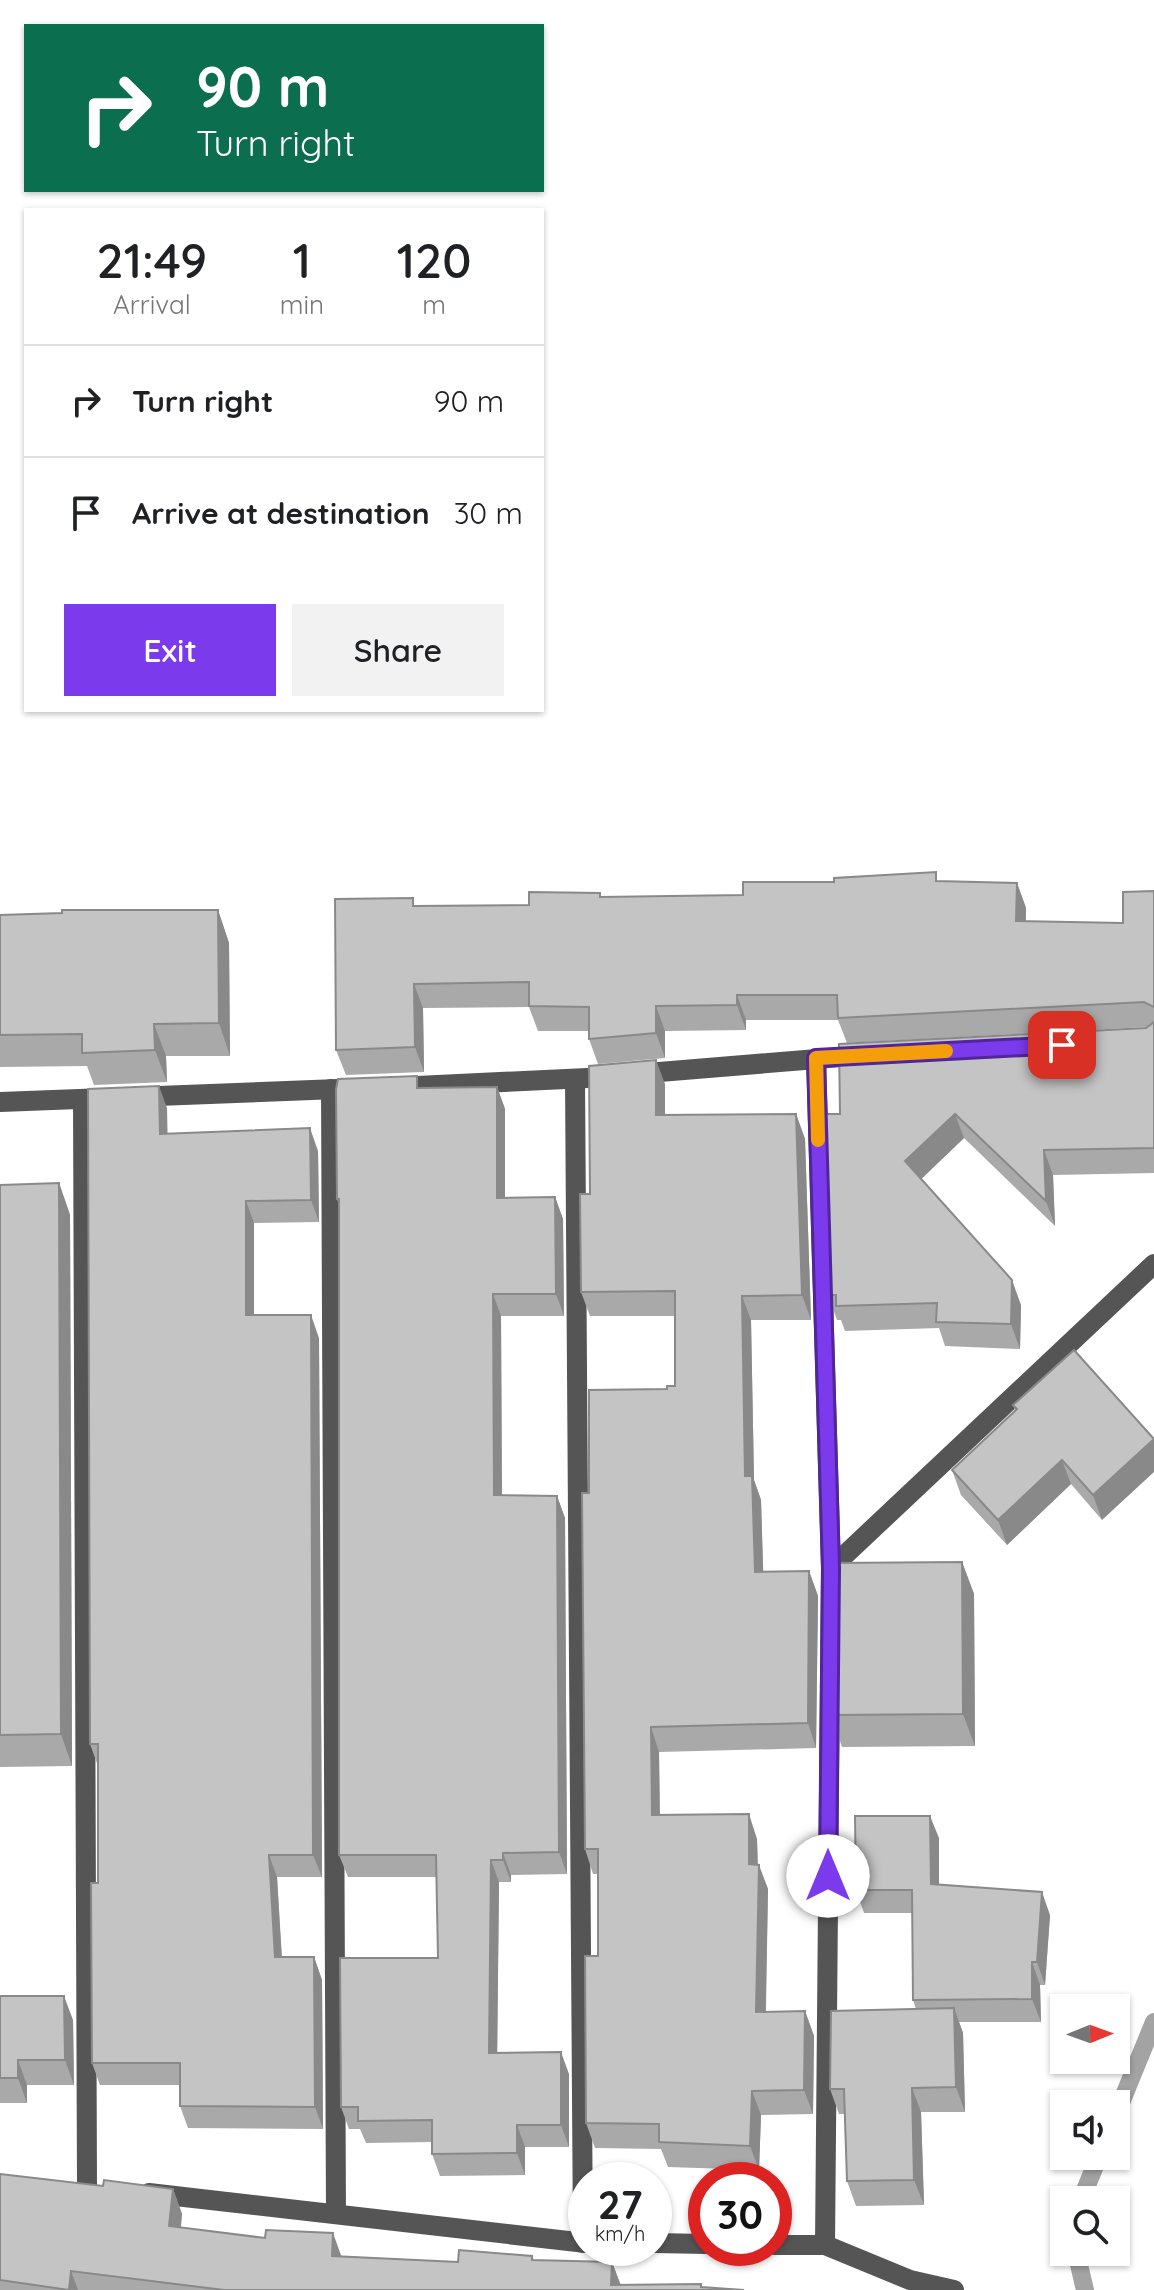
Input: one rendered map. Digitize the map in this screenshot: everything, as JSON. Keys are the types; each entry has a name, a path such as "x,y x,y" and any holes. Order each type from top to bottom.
{"street":[{"path":"0,1102 575,1079 893,1054"},
{"path":"816,1058 831,1568 825,2245"},
{"path":"575,1079 583,2162"},
{"path":"331,1089 336,2214"},
{"path":"83,1099 87,2186"},
{"path":"831,1568 1154,1264"},
{"path":"134,2191 568,2241"},
{"path":"792,2245 825,2245 910,2280 954,2290"}],"building":[{"path":"936,872 936,881 1017,883 1016,921 1123,923 1123,892 1154,891 1154,1007 1144,1002 838,1018 837,995 737,995 737,1005 656,1006 656,1033 589,1039 589,1007 529,1006 529,982 414,984 415,1047 336,1050 335,899 413,898 413,906 529,905 529,892 600,893 600,897 743,895 743,882 834,882 834,878"},
{"path":"62,910 218,910 219,1023 154,1024 155,1050 82,1053 82,1034 0,1035 0,915 62,913"},
{"path":"1154,1022 1154,1148 1044,1150 1046,1201 955,1114 905,1161 1012,1280 1011,1324 936,1322 937,1303 836,1306 836,1295 828,1295 822,1114 840,1114 839,1044 1146,1028"},
{"path":"656,1060 656,1115 796,1114 802,1295 742,1296 745,1476 752,1476 755,1572 809,1571 808,1723 651,1727 652,1815 749,1814 749,1864 759,1865 756,2012 805,2011 804,2090 752,2091 750,2146 659,2142 659,2124 586,2123 585,1956 598,1956 598,1849 585,1849 582,1493 589,1493 589,1390 667,1389 667,1386 675,1386 675,1291 581,1292 580,1194 590,1194 589,1066"},
{"path":"417,1076 417,1088 497,1087 497,1198 555,1197 556,1294 493,1294 494,1495 557,1496 559,1852 503,1853 503,1860 491,1860 489,2053 561,2052 561,2125 517,2125 517,2153 432,2154 432,2120 358,2121 358,2107 341,2107 340,1958 438,1958 436,1855 339,1855 339,1199 336,1089 338,1079"},
{"path":"159,1086 160,1134 310,1128 311,1200 246,1201 246,1315 311,1315 313,1855 269,1855 275,1957 314,1957 315,2107 180,2106 180,2063 92,2063 91,1883 98,1883 98,1744 90,1744 88,1089"},
{"path":"59,1183 61,1734 0,1735 0,1185"},
{"path":"1074,1350 1154,1439 1093,1495 1062,1460 998,1520 952,1470 1017,1409 1013,1405"},
{"path":"962,1562 963,1714 831,1715 832,1563"},
{"path":"855,1816 930,1816 931,1884 1042,1892 1037,1962 1032,1962 1032,1999 913,2000 912,1890 856,1890"},
{"path":"0,1996 64,1996 65,2060 18,2060 18,2078 0,2078"},
{"path":"954,2008 956,2087 912,2088 914,2180 847,2181 844,2089 830,2089 831,2011"},
{"path":"0,2174 103,2186 104,2180 173,2189 169,2226 265,2238 266,2230 333,2233 332,2256 458,2262 459,2250 532,2256 532,2260 568,2261 568,2266 612,2266 611,2285 701,2284 701,2287 744,2290 224,2290 71,2271 69,2290 0,2280"}],"waterway":[{"path":"1126,2090 1154,2022"},
{"path":"1087,2186 1093,2170"},
{"path":"1079,2266 1085,2290"}],"slow traffic":[{"path":"818,1140 816,1058 946,1051"}],"route":[{"path":"828,1876 831,1568 816,1058 1062,1045"}]}
